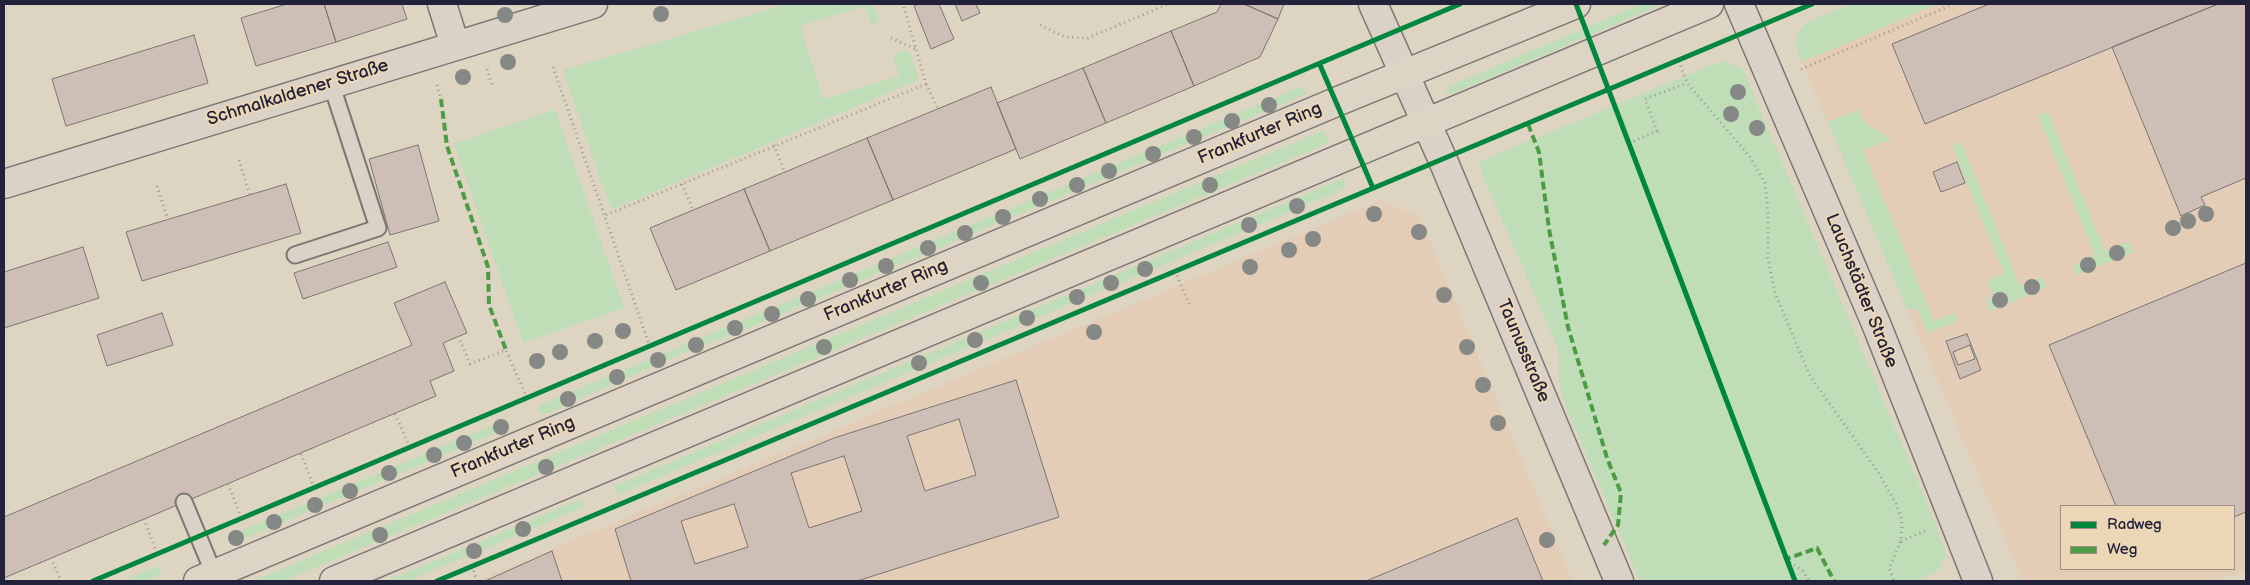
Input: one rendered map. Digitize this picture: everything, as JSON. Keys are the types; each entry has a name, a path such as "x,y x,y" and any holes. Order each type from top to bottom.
{"main road":[{"name":"Frankfurter Ring","path":"206,578 1576,4"},
{"path":"334,581 1709,4"}],"street":[{"path":"442,4 455,45"},
{"name":"Schmalkaldener Straße","path":"4,184 593,4"},
{"name":"Taunusstraße","path":"1373,4 1425,122 1619,581"},
{"name":"Lauchstädter Straße","path":"1739,4 1877,326 1978,581"}],"lane":[{"path":"295,256 378,228 331,84"},
{"path":"184,502 206,578"}],"path":[{"path":"903,4 926,84 938,109"},
{"path":"1040,25 1065,37 1088,38 1168,4"},
{"path":"1773,81 1954,4"},
{"path":"891,38 916,49"},
{"path":"1679,61 1687,83 1750,157 1765,183 1768,214 1768,258 1776,293 1786,318 1810,376 1878,472 1896,504 1902,520 1901,541 1889,568 1894,581"},
{"path":"552,67 606,215 650,347"},
{"path":"1629,143 1657,132 1644,99 1687,83"},
{"path":"606,215 926,84"},
{"path":"774,145 785,173"},
{"path":"239,160 250,195"},
{"path":"682,184 693,210"},
{"path":"157,186 168,220"},
{"path":"1175,271 1189,304"},
{"path":"458,336 470,364 506,350 527,398"},
{"path":"395,414 410,447"},
{"path":"301,454 314,487"},
{"path":"228,484 242,519"},
{"path":"144,519 157,553"},
{"path":"51,558 61,581"},
{"path":"1786,559 1792,574"},
{"path":"1786,559 1803,571 1810,581"},
{"path":"472,566 477,581"}],"shaded area":[{"path":"1852,4 2246,4 2246,570 2212,581 2023,581 1796,48 1798,32 1807,22"},
{"path":"1381,200 1420,218 1573,581 476,581"}],"green space":[{"path":"788,4 873,4 879,22 871,24 865,6 800,26 823,99 899,76 893,54 905,50 911,54 919,80 611,210 563,70"},
{"path":"1641,4 1663,4 1452,94 1445,93 1449,86"},
{"path":"1852,4 1938,4 1802,62 1795,42 1798,32 1807,22"},
{"path":"1722,61 1742,68 1933,517 1946,554 1939,570 1916,581 1640,581 1565,405 1559,380 1559,351 1482,174 1480,161"},
{"path":"1303,86 1306,94 741,331 691,350 548,413 540,413 537,410 542,404"},
{"path":"555,109 624,308 523,343 454,144"},
{"path":"1859,110 1864,123 1891,139 1863,150 1934,321 1955,313 1958,321 1928,333 1917,308 1907,310 1828,122"},
{"path":"2048,112 2105,251 2129,241 2133,252 2077,275 2073,265 2095,255 2038,116"},
{"path":"1324,130 1329,143 283,581 253,581"},
{"path":"1961,142 2020,286 2042,277 2047,287 1990,311 1986,300 1994,297 1987,281 2004,273 1952,146"},
{"path":"1344,178 1346,188 617,495 614,486"},
{"path":"500,422 507,422 508,425 503,430 234,543 229,541 231,535"},
{"path":"581,499 584,507 408,581 386,581"},
{"path":"158,566 162,574 145,581 122,581"}],"building":[{"path":"287,4 324,4 336,42 256,66 241,18"},
{"path":"324,4 402,4 407,19 336,42"},
{"path":"919,4 939,4 954,39 931,49 914,6"},
{"path":"955,4 976,4 980,13 962,21"},
{"path":"1221,4 1244,4 1278,19 1260,57 1194,86 1171,31 1217,12"},
{"path":"1244,4 1284,4 1278,19"},
{"path":"1989,4 2218,4 1925,124 1892,44"},
{"path":"2218,4 2246,4 2246,178 2201,197 2205,205 2181,216 2112,47"},
{"path":"1171,31 1194,86 1106,123 1083,68"},
{"path":"194,35 208,83 66,126 52,79"},
{"path":"1083,68 1106,123 1020,159 997,103"},
{"path":"991,87 1016,149 893,200 867,138"},
{"path":"867,138 893,200 770,251 744,189"},
{"path":"418,145 439,221 390,235 369,159"},
{"path":"1957,162 1965,183 1941,192 1933,172"},
{"path":"286,184 301,233 142,281 126,232"},
{"path":"744,189 770,251 676,290 650,228"},
{"path":"388,242 397,267 303,299 294,273"},
{"path":"83,247 99,298 4,328 4,272"},
{"path":"2246,263 2246,512 2235,517 2235,505 2116,505 2049,345"},
{"path":"445,282 467,333 443,343 454,371 430,381 436,396 4,578 4,517 412,345 394,303"},
{"path":"162,313 173,345 107,366 97,335"},
{"path":"1967,334 1981,370 1960,379 1946,341"},
{"path":"1970,345 1975,359 1958,365 1953,352"},
{"path":"1016,380 1059,517 857,581 631,581 615,529 834,438","holes":["959,419 976,475 925,491 907,436","844,456 862,511 809,528 791,473","734,504 748,547 695,564 681,521"]},
{"path":"1517,518 1543,581 1366,581 1491,529"},
{"path":"552,551 562,581 485,581"}],"marked path":[{"path":"441,99 447,146 488,267 489,305 506,350"},
{"path":"1528,124 1539,152 1549,229 1568,327 1607,458 1621,493 1618,525 1604,545"},
{"path":"1785,556 1786,559 1817,548 1834,581"}],"cycle path":[{"path":"93,581 1460,4"},
{"path":"1576,4 1795,581"},
{"path":"437,581 1812,4"},
{"path":"1320,65 1373,188"}]}
